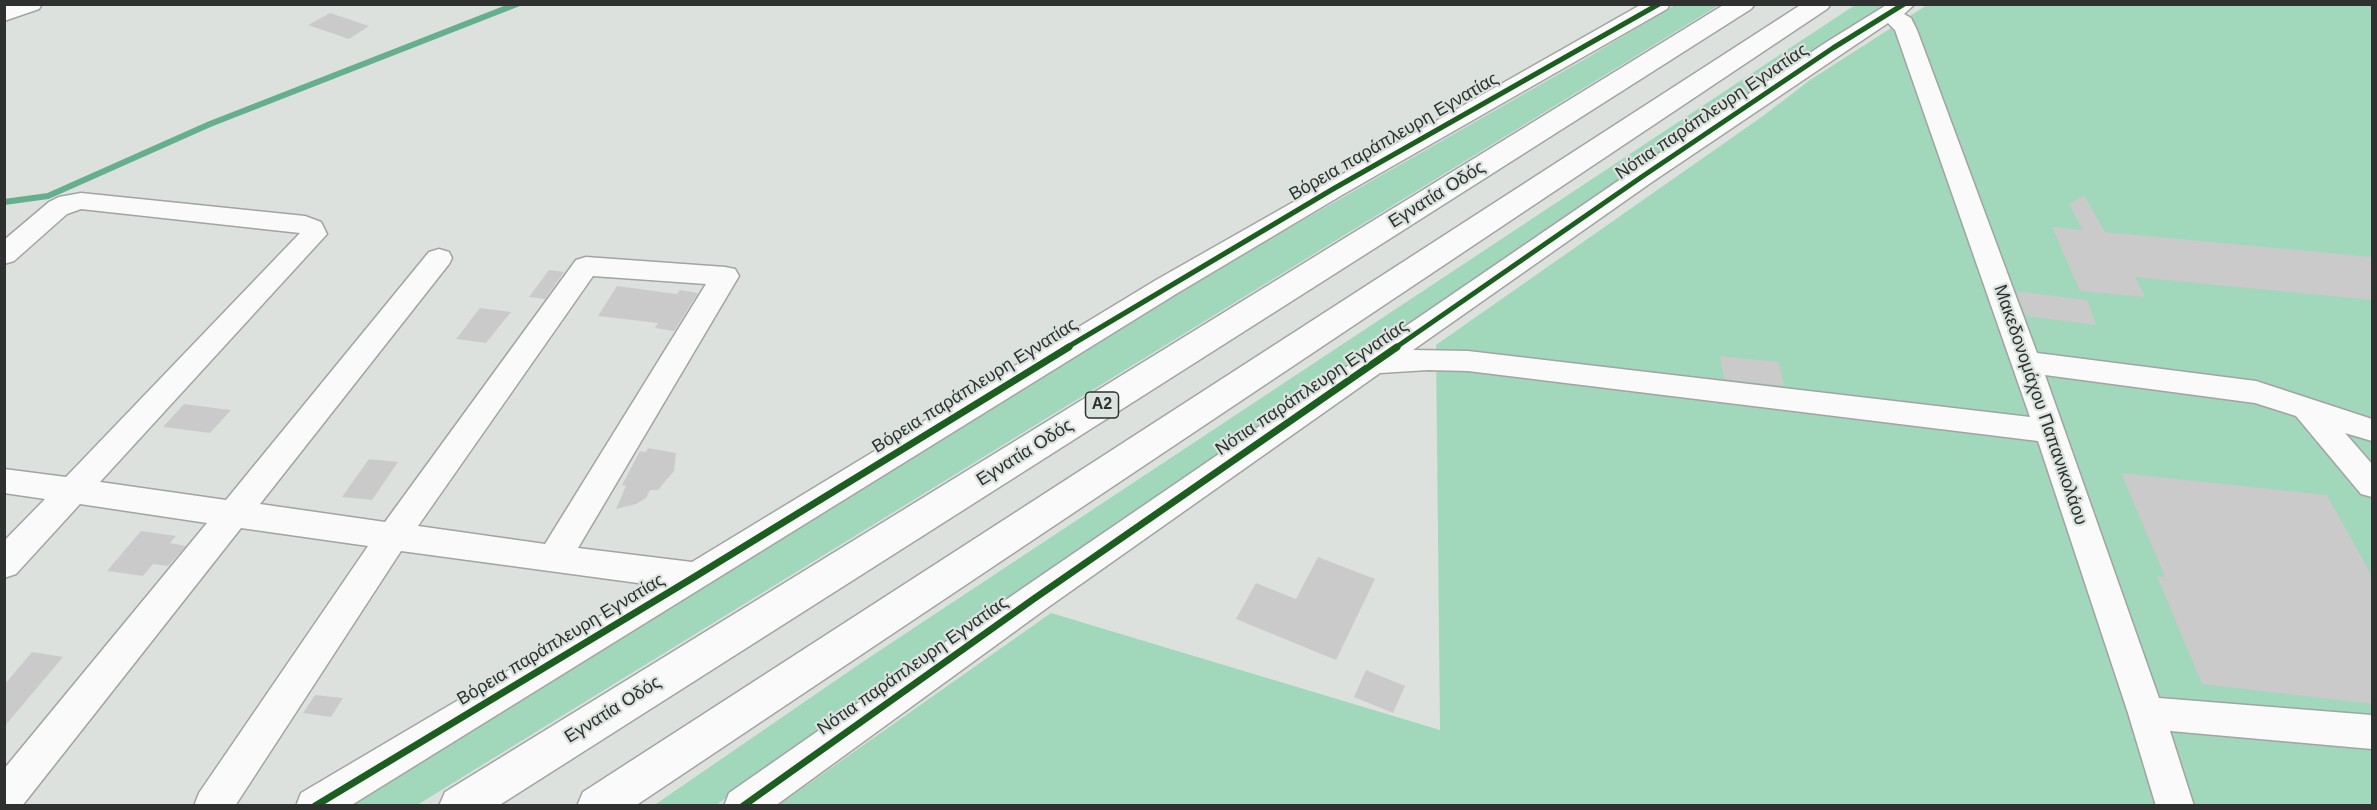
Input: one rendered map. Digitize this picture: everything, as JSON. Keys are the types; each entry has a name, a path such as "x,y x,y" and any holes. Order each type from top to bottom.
{"highway":[{"name":"Εγνατία Οδός","path":"460,806 1743,4"},
{"path":"598,806 1819,4"}],"street":[{"path":"4,15 31,4"},
{"name":"Βόρεια παράπλευρη Εγνατίας","path":"315,806 696,576 1166,287 1343,183 1659,4"},
{"name":"Μακεδονομάχου Παπανικολάου","path":"1897,9 2026,362 2146,712 2175,806"},
{"name":"Νότια παράπλευρη Εγνατίας","path":"743,806 1045,591 1726,120 1833,48 1897,9"},
{"path":"4,255 58,208 68,203 81,201 305,225 312,228 314,234 4,564"},
{"path":"4,799 439,258"},
{"path":"213,806 393,536 586,266 725,276 554,559"},
{"path":"1376,363 1428,360 1468,361 2049,431"},
{"path":"2026,362 2256,392 2373,430"},
{"path":"2306,408 2373,485"},
{"path":"4,481 554,559 696,576"},
{"path":"2146,712 2373,732"}],"green space":[{"path":"1675,5 1719,5 417,805 351,806 1128,320 1585,59"},
{"path":"1855,5 1888,5 1466,287 716,805 653,806 864,661"},
{"path":"1927,5 2372,5 2372,805 777,806 1051,613 1440,730 1436,345 1763,116 1810,80"}],"building":[{"path":"330,13 369,26 349,39 308,25"},
{"path":"2084,195 2105,232 2373,257 2373,300 2135,277 2145,297 2080,291 2052,227 2083,230 2069,204"},
{"path":"549,270 564,272 545,299 529,297"},
{"path":"617,286 677,294 680,290 698,293 674,331 655,328 658,323 598,316"},
{"path":"2016,291 2087,300 2096,325 2026,316"},
{"path":"480,308 511,312 486,343 456,339"},
{"path":"1720,356 1779,362 1784,386 1724,379"},
{"path":"184,404 231,410 210,433 163,427"},
{"path":"648,448 676,453 674,471 658,490 650,490 646,498 636,504 616,509 626,486 622,485 640,451 646,452"},
{"path":"369,459 398,462 372,500 342,497"},
{"path":"2121,473 2327,495 2373,578 2373,704 2202,684 2157,576 2165,577"},
{"path":"141,531 176,536 170,543 186,546 168,566 153,564 143,576 107,571"},
{"path":"1318,557 1375,579 1336,660 1236,619 1256,583 1296,599"},
{"path":"32,652 63,657 4,727 4,685"},
{"path":"1366,670 1405,686 1393,713 1354,697"},
{"path":"315,695 343,698 331,717 303,713"}],"waterway":[{"path":"4,202 48,196 210,124 517,4"}],"cycle path":[{"path":"315,806 696,576 1166,287 1333,189 1659,4"},
{"path":"743,806 1035,598 1643,176 1833,48 1904,4"}]}
